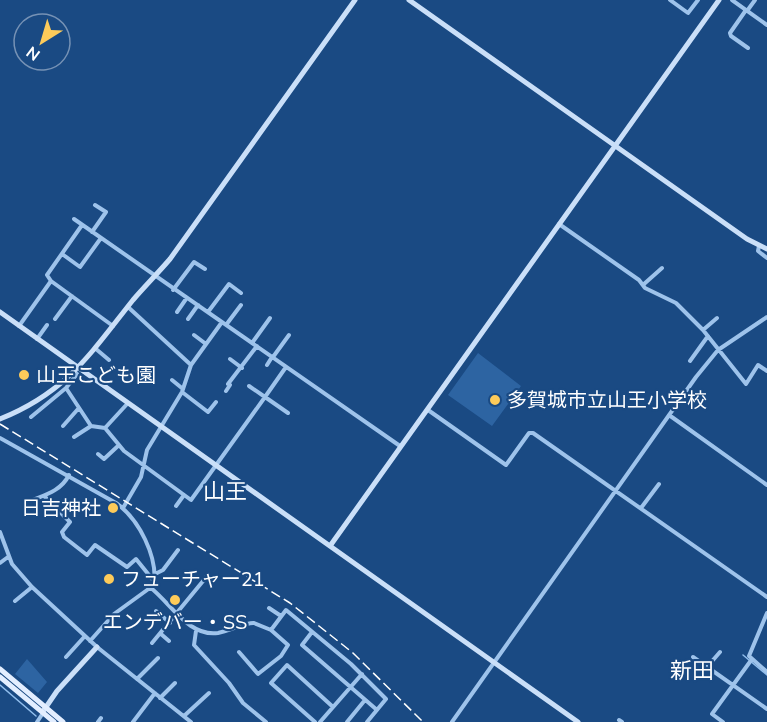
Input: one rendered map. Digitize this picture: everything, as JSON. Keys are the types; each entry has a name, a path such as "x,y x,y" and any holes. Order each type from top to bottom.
{"main road":[{"path":"0,669 54,722"},
{"path":"0,677 63,722"}],"street":[{"path":"0,419 45,397 96,349 128,307 170,259 355,0"},
{"path":"410,0 759,246 767,249"},
{"path":"670,0 688,13 698,0"},
{"path":"330,546 719,0"},
{"path":"732,0 767,25"},
{"path":"748,48 730,33 755,0"},
{"path":"92,232 106,212 95,205"},
{"path":"74,219 400,446"},
{"path":"559,224 644,284 645,288 676,303 708,336 746,384 758,364 767,371"},
{"path":"82,225 47,275 51,281 113,326"},
{"path":"62,254 80,267 101,238"},
{"path":"759,246 758,251 767,258"},
{"path":"173,290 194,262 205,269"},
{"path":"644,284 662,268"},
{"path":"19,326 51,281"},
{"path":"208,312 229,284 241,293"},
{"path":"55,319 72,296"},
{"path":"177,312 186,299"},
{"path":"188,318 198,305"},
{"path":"123,508 141,477 147,450 183,390 191,365 206,344 241,305"},
{"path":"128,307 191,365"},
{"path":"0,312 76,369 128,403 578,722"},
{"path":"452,722 669,415 718,350 767,317"},
{"path":"226,391 230,386 228,384 242,368 270,318"},
{"path":"702,330 717,318"},
{"path":"37,339 47,326"},
{"path":"194,335 206,344"},
{"path":"267,365 289,335"},
{"path":"690,361 708,336"},
{"path":"96,349 109,360"},
{"path":"230,359 242,368"},
{"path":"74,437 91,426 105,428 119,445 192,499 286,367"},
{"path":"32,417 66,388 77,374 76,369"},
{"path":"172,380 208,412 216,402"},
{"path":"249,386 288,413"},
{"path":"66,388 91,426"},
{"path":"105,428 128,403"},
{"path":"63,426 78,409"},
{"path":"427,409 506,465 529,433 534,433 767,597"},
{"path":"669,415 767,485"},
{"path":"1,441 69,475 123,508 138,526 153,560 154,581 151,588 116,613 90,640"},
{"path":"98,454 104,459 119,445"},
{"path":"30,501 45,497 62,486 69,475"},
{"path":"641,508 659,484"},
{"path":"176,506 184,495"},
{"path":"45,497 70,522 62,532 64,537 87,555 95,545 127,567 136,559 154,581"},
{"path":"0,532 8,557 32,587 97,647 191,722"},
{"path":"155,574 163,570 178,550"},
{"path":"0,563 8,557"},
{"path":"152,643 208,575"},
{"path":"15,601 32,587"},
{"path":"151,588 196,631 214,633 240,628 249,622 271,630 284,639 287,650 258,675 239,652"},
{"path":"269,608 281,616"},
{"path":"271,630 286,610 362,674 386,699 367,722"},
{"path":"156,611 170,623"},
{"path":"767,613 749,656 767,672"},
{"path":"225,618 240,628"},
{"path":"196,631 193,640 200,652 229,682 243,703 267,722"},
{"path":"312,632 303,645 377,710"},
{"path":"161,634 169,641"},
{"path":"66,657 85,636"},
{"path":"37,722 44,710 97,647"},
{"path":"707,667 720,652"},
{"path":"693,657 767,709"},
{"path":"137,679 158,658"},
{"path":"723,722 712,714 751,660"},
{"path":"315,722 271,683 287,665 333,707"},
{"path":"320,722 362,674"},
{"path":"160,698 175,683"},
{"path":"133,722 155,693"},
{"path":"184,716 209,693"},
{"path":"347,722 365,700"}],"shaded area":[{"path":"478,353 521,386 492,426 448,395"},
{"path":"27,659 47,682 38,693 15,674"}],"waterway":[{"path":"743,655 767,675"},
{"path":"0,685 36,716"}],"railway":[{"path":"0,424 290,603 353,653 423,722"}],"place":[{"name":"山王こども園","path":"24,375"},
{"name":"多賀城市立山王小学校","path":"495,400"},
{"name":"日吉神社","path":"113,508"},
{"name":"フューチャー21","path":"109,579"},
{"name":"エンデバー・SS","path":"175,600"}],"district":[{"name":"山王","path":"225,491"},
{"name":"新田","path":"692,670"}]}
